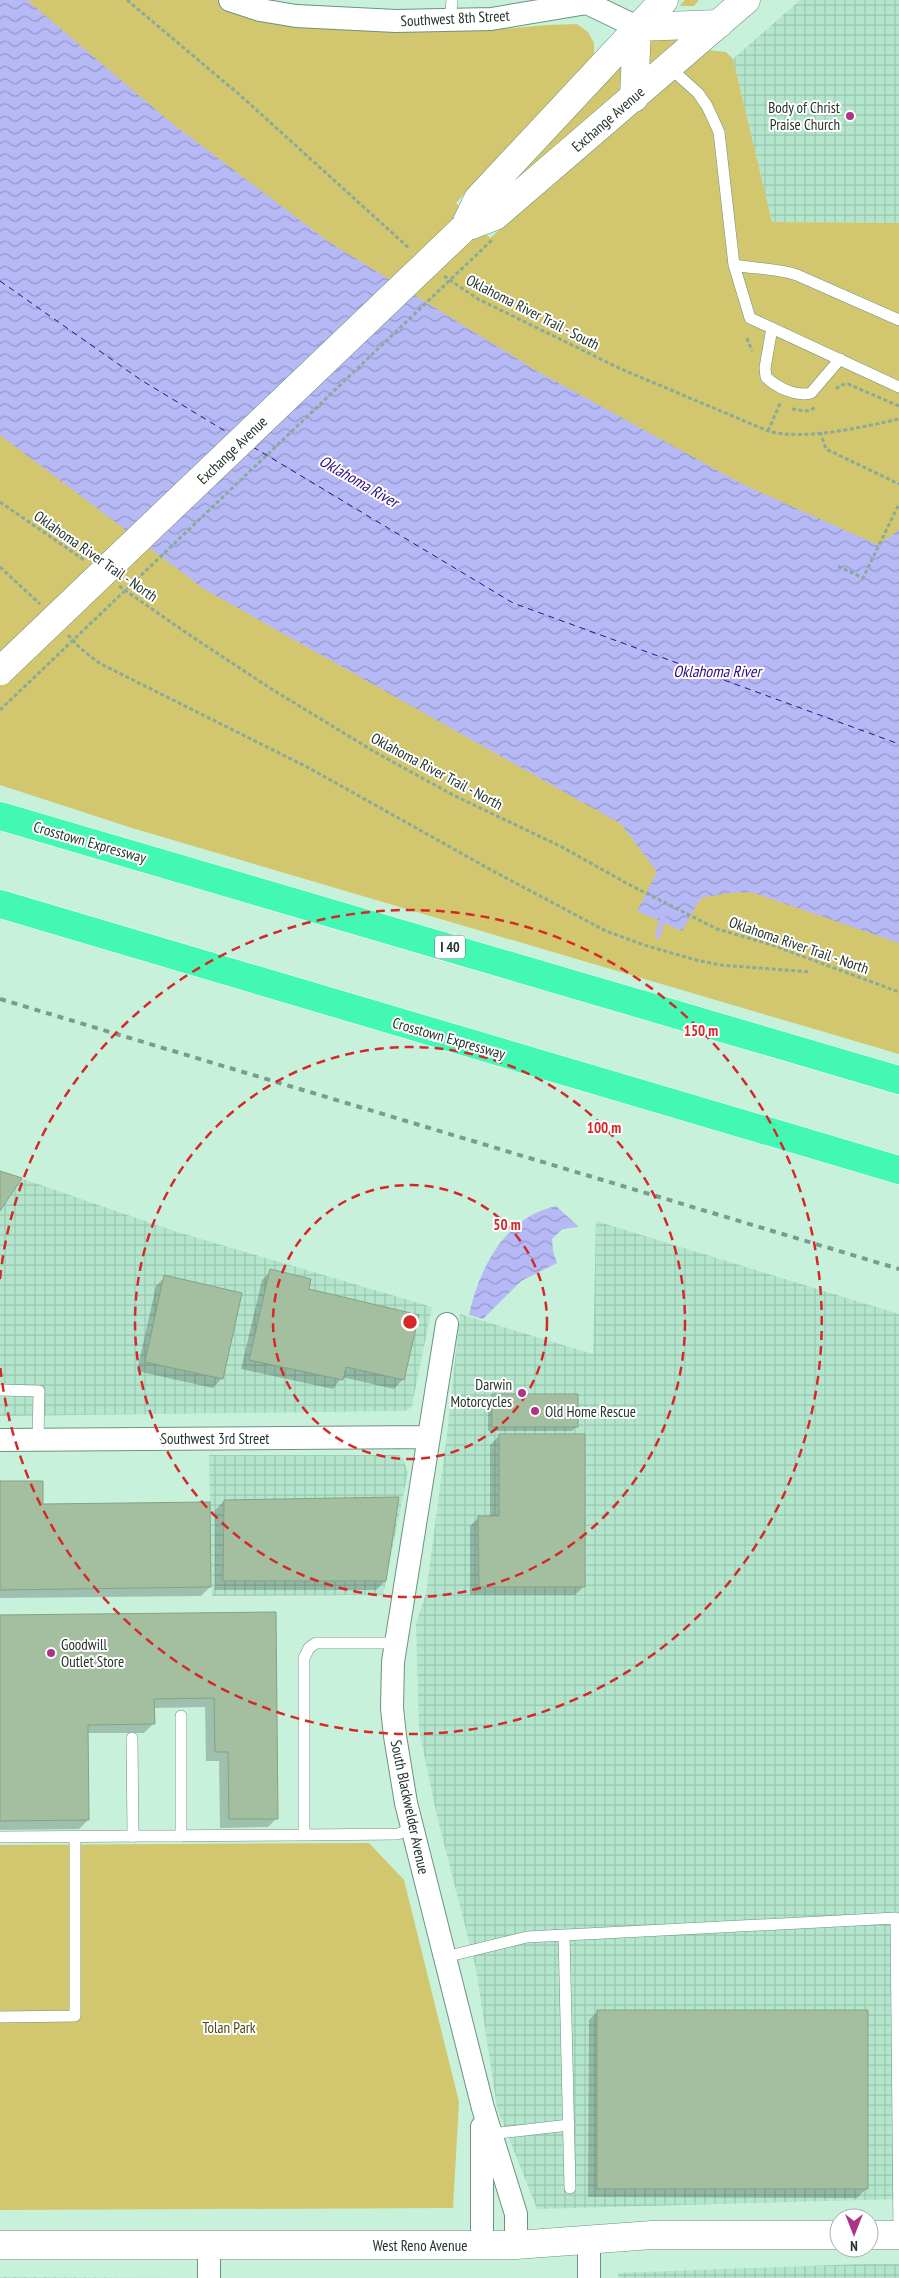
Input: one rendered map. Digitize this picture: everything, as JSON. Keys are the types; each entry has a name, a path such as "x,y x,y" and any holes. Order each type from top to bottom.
{"highway":[{"name":"Crosstown Expressway","path":"0,816 899,1080"},
{"name":"Crosstown Expressway","path":"0,904 899,1170"}],"main road":[{"name":"Exchange Avenue","path":"0,671 464,228 478,199 664,0"},
{"name":"Exchange Avenue","path":"464,228 495,216 634,98 669,66 719,12 746,0"},
{"path":"634,98 637,27 719,12"},
{"name":"West Reno Avenue","path":"0,2245 516,2245 652,2235 829,2235"},
{"path":"879,2235 899,2236"}],"street":[{"name":"Southwest 8th Street","path":"230,0 260,10 296,16 396,21 451,10 491,19 587,3 637,27"},
{"name":"South Blackwelder Avenue","path":"447,1324 396,1643 393,1680 395,1736 402,1783 482,2108 516,2214 516,2245"},
{"name":"Southwest 3rd Street","path":"0,1440 429,1437"},
{"name":"South Blackwelder Avenue","path":"482,2108 482,2245"},
{"path":"589,2239 589,2278"},
{"path":"209,2245 209,2278"}],"lane":[{"path":"669,66 698,93 707,106 719,132 734,265 750,318 899,387"},
{"path":"734,265 758,270 784,270 797,274 899,320"},
{"path":"772,328 765,368 766,377 772,383 797,394 811,393 840,359"},
{"path":"0,1390 39,1391 38,1440"},
{"path":"304,1835 304,1658 309,1648 316,1643 396,1643"},
{"path":"181,1716 181,1836"},
{"path":"132,1738 133,1837"},
{"path":"0,1837 398,1834 413,1828"},
{"path":"0,2016 75,2016 75,1837"},
{"path":"445,1957 527,1937 896,1918 899,2236"},
{"path":"564,1935 570,2188"},
{"path":"491,2134 569,2125"}],"path":[{"path":"127,0 242,96 413,252"},
{"path":"0,710 494,240"},
{"name":"Oklahoma River Trail - South","path":"436,270 459,288 478,299 568,344 678,394 768,431 789,434 820,432 850,429 899,419"},
{"path":"768,431 786,389"},
{"path":"820,432 826,449 899,484"},
{"name":"Oklahoma River Trail - North","path":"0,502 88,563"},
{"path":"838,566 863,578 899,504"},
{"path":"0,567 46,612"},
{"name":"Oklahoma River Trail - North","path":"117,584 188,634 368,747 453,795 562,847 628,884 717,929 772,944 899,992"},
{"path":"66,633 80,648 99,663 309,768 493,871 606,930 644,945 696,960 721,965 810,972"}],"shaded area":[{"path":"800,0 899,0 899,223 772,222 733,59"},
{"path":"0,1171 174,1231 432,1307 412,1406 408,1410 402,1411 0,1416"},
{"path":"596,1221 899,1314 899,2199 537,2209 497,2108 476,1969 436,1812 419,1729 416,1624 426,1593 447,1434 460,1314 593,1354"},
{"path":"209,1455 399,1455 403,1459 408,1472 383,1595 212,1596"},
{"path":"899,2264 899,2278 618,2278 618,2273"},
{"path":"0,2277 191,2278 0,2278"}],"green space":[{"path":"0,0 236,0 224,9 245,17 366,31 481,31 577,24 588,32 594,43 594,55 456,203 490,238 707,50 726,52 733,59 772,222 899,223 899,1054 132,828 0,785"},
{"path":"685,0 699,0 694,6 681,6"},
{"path":"677,36 675,44 646,72 650,37"},
{"path":"621,64 628,64 625,79 618,94 524,175 519,171"},
{"name":"Tolan Park","path":"369,1843 404,1880 459,2102 453,2208 0,2210 0,1845"}],"water":[{"name":"Oklahoma River","path":"0,0 27,0 169,121 329,242 537,371 744,485 878,545 899,530 899,943 751,892 728,893 701,898 682,931 637,911 657,872 621,824 204,589 0,435"},
{"path":"556,1206 579,1227 562,1229 552,1239 557,1263 521,1281 483,1319 469,1315 483,1271 499,1244 521,1222 545,1209"}],"building":[{"path":"0,1171 22,1178 0,1211"},
{"path":"270,1269 311,1279 309,1289 419,1315 404,1380 346,1367 343,1380 249,1360"},
{"path":"164,1275 242,1293 223,1379 145,1362"},
{"name":"Old Home Rescue","path":"492,1394 578,1394 578,1427 492,1427"},
{"path":"499,1434 585,1434 585,1587 479,1587 478,1516 499,1516"},
{"path":"0,1481 43,1481 43,1504 210,1502 211,1587 0,1590"},
{"path":"399,1497 386,1581 223,1581 224,1500"},
{"path":"276,1612 278,1819 229,1819 228,1752 215,1752 214,1698 154,1699 155,1724 88,1725 89,1820 0,1821 0,1615"},
{"path":"597,2010 868,2010 868,2189 597,2189"}],"waterway":[{"path":"658,936 663,916"}],"ferry route":[{"path":"0,281 141,380 230,434"},
{"path":"253,447 513,603 899,744"}],"railway":[{"path":"0,999 899,1269"}],"place":[{"name":"Body of Christ Praise Church","path":"850,116"},
{"name":"Darwin Motorcycles","path":"522,1393"},
{"name":"Old Home Rescue","path":"535,1411"},
{"name":"Goodwill Outlet Store","path":"51,1653"}]}
